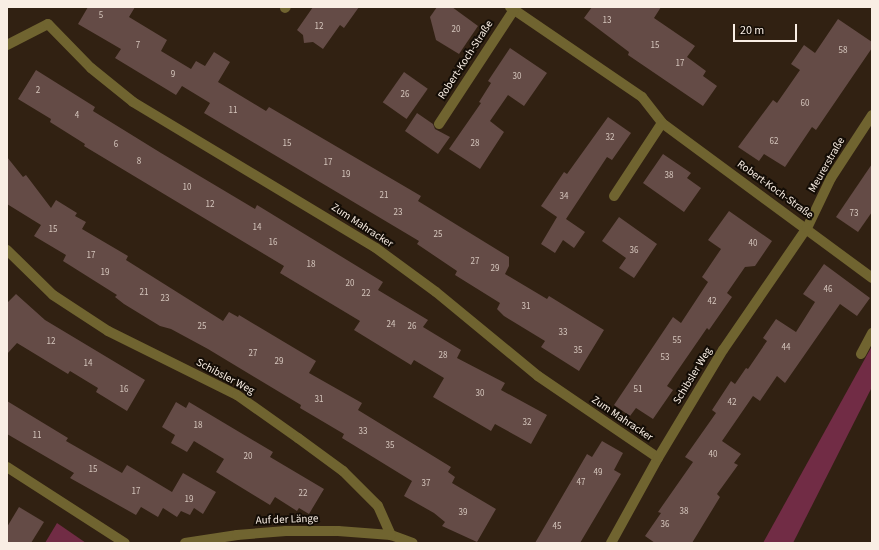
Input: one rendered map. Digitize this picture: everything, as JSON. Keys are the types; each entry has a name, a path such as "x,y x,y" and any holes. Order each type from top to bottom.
{"street":[{"name":"Robert-Koch-Straße","path":"439,124 512,9 642,97 662,123 807,228 872,278"},
{"name":"Zum Mahracker","path":"7,45 48,24 91,68 133,102 376,248 436,292 538,376 658,458"},
{"name":"Meurerstraße","path":"807,228 831,178 872,115"},
{"path":"614,196 662,123"},
{"name":"Schibsler Weg","path":"611,543 658,458 722,350 807,228"},
{"name":"Schibsler Weg","path":"7,250 53,295 102,327 237,395 344,471 378,506 391,535"},
{"path":"861,354 872,333"},
{"path":"7,467 124,543"},
{"name":"Auf der Länge","path":"185,543 237,535 286,531 338,531 391,535"},
{"path":"391,535 414,543"}],"shaded area":[{"path":"872,346 872,387 793,543 763,543"},
{"path":"57,523 86,543 45,543"}],"building":[{"path":"88,7 135,7 129,17 167,40 161,51 191,69 196,61 205,66 214,52 230,62 218,82 266,111 269,107 421,196 418,201 509,257 509,266 505,274 547,299 549,296 604,330 579,371 541,347 545,341 504,316 497,309 500,303 455,275 457,271 417,244 419,241 204,113 210,103 182,86 176,95 115,58 121,49 78,24"},
{"path":"313,7 359,7 344,28 340,25 323,49 313,42 304,43 303,35 297,30"},
{"path":"437,7 452,7 478,26 459,54 436,40 430,17"},
{"path":"592,7 661,7 654,18 695,46 687,57 706,71 703,76 717,86 703,106 628,55 629,52 584,18"},
{"path":"838,19 872,42 872,48 816,130 812,127 785,167 764,154 759,161 738,147 773,100 777,103 800,70 791,64 804,45 815,53"},
{"path":"510,48 547,73 524,106 508,95 490,121 504,132 480,169 449,149 481,103 479,102 491,83 488,81"},
{"path":"36,70 95,107 93,111 161,153 255,209 257,205 383,282 378,290 428,320 423,327 461,350 457,358 505,383 501,390 547,415 531,444 495,424 491,431 433,397 444,378 414,360 411,365 354,330 360,321 280,273 284,266 84,146 85,144 50,122 51,119 18,99"},
{"path":"404,72 428,89 407,119 383,102"},
{"path":"417,113 433,124 435,129 450,137 438,154 405,131"},
{"path":"608,117 631,133 612,160 607,157 566,219 585,232 574,248 563,240 555,253 541,244 557,217 541,206 564,172 567,174"},
{"path":"663,154 691,173 687,178 701,188 684,212 643,183"},
{"path":"7,157 23,177 26,175 51,208 56,200 77,213 75,216 86,222 82,229 128,256 126,260 223,321 229,312 238,317 239,315 316,361 309,373 362,403 358,410 451,467 448,472 455,477 452,483 496,509 477,542 442,526 445,522 434,513 404,496 412,481 342,438 344,434 300,408 301,405 208,349 171,329 160,326 124,304 115,297 117,295 63,261 66,255 34,236 41,225 7,204"},
{"path":"872,164 872,212 858,232 836,217"},
{"path":"729,211 772,241 755,266 745,267 727,293 732,297 709,330 707,328 667,386 673,390 653,419 636,408 630,416 614,405 673,317 681,323 708,282 702,277 721,249 708,240"},
{"path":"619,217 657,244 634,278 619,268 626,258 602,241"},
{"path":"824,264 870,298 857,316 840,304 785,383 777,376 760,401 753,396 722,441 741,454 734,463 738,465 717,494 720,497 692,543 655,543 645,536 661,513 658,512 693,462 685,457 716,413 712,410 731,381 735,384 746,368 748,369 767,341 763,338 776,319 796,332 815,302 803,294"},
{"path":"16,294 45,320 145,380 127,411 96,392 98,388 70,371 68,374 17,343 7,354 7,303"},
{"path":"7,401 68,438 66,441 122,473 127,465 172,492 183,473 216,492 203,514 194,508 190,515 181,511 177,517 163,508 158,517 141,507 136,515 70,478 74,473 7,434"},
{"path":"176,402 186,408 189,402 273,452 270,457 324,489 309,514 299,508 297,511 275,497 270,505 216,472 224,459 194,441 187,452 171,443 175,435 162,427"},
{"path":"602,441 623,453 614,470 621,474 580,543 535,543 587,454 592,457"},
{"path":"19,507 44,522 31,543 7,543 7,527"}]}
